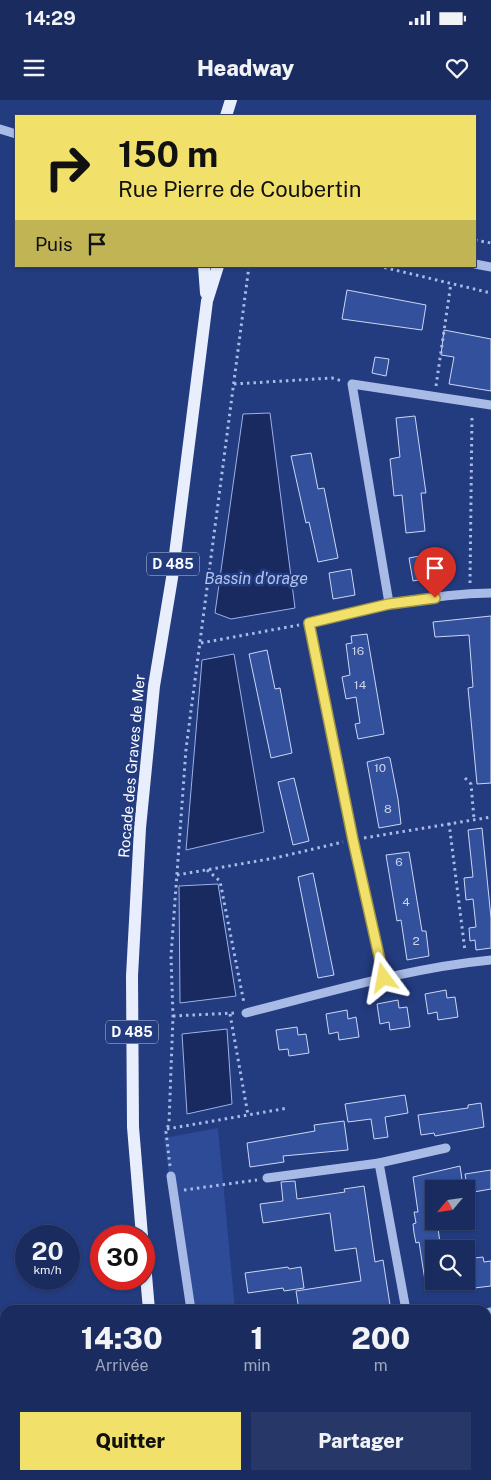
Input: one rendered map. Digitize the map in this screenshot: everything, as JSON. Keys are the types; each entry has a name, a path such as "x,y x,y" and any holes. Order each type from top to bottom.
{"main road":[{"path":"226,115 233,100"},
{"path":"233,100 236,115"},
{"name":"Rocade des Graves de Mer","path":"204,267 207,301"},
{"name":"Rocade des Graves de Mer","path":"141,1225 133,1127 132,976 140,828 154,686 172,578 207,301 218,267"},
{"path":"147,1290 149,1305"}],"street":[{"path":"0,129 15,134"},
{"path":"476,264 491,267"},
{"path":"389,604 352,384 491,405"},
{"path":"384,978 353,840 309,623 389,604 470,594 491,594"},
{"path":"246,1013 384,978 466,962 491,960"},
{"path":"267,1178 379,1162 446,1148"},
{"path":"379,1162 405,1305"},
{"path":"171,1176 190,1305"}],"path":[{"path":"476,240 491,243"},
{"path":"171,1176 167,1129 169,1124 173,1016 171,956 186,749 249,267"},
{"path":"382,267 491,293"},
{"path":"434,396 451,283"},
{"path":"234,384 332,378 352,384"},
{"path":"470,594 472,401"},
{"path":"201,643 309,623"},
{"path":"465,778 471,784 474,820"},
{"path":"466,962 449,823 491,817"},
{"path":"177,875 275,858"},
{"path":"173,1016 246,1013 220,881 207,870"},
{"path":"230,1014 248,1115"},
{"path":"167,1129 288,1108"},
{"path":"173,1191 267,1178"}],"shaded area":[{"path":"218,1128 235,1305 187,1305 164,1138"}],"water":[{"name":"Bassin d'orage","path":"270,413 295,608 231,619 215,613 243,414"},
{"path":"234,654 264,832 186,850 202,660"},
{"path":"218,884 236,996 180,1003 179,886"},
{"path":"227,1029 232,1104 187,1114 182,1034"}],"building":[{"path":"347,290 426,305 422,330 342,319"},
{"path":"444,330 491,339 491,391 449,384 454,357 441,355"},
{"path":"375,357 389,359 386,376 372,373"},
{"path":"415,416 426,493 421,493 425,531 406,533 402,495 394,496 390,459 400,457 396,418"},
{"path":"311,453 318,489 324,488 338,558 318,562 309,522 306,523 291,456"},
{"path":"430,554 434,577 413,581 409,558"},
{"path":"351,569 355,595 333,599 329,573"},
{"path":"491,616 491,783 477,784 468,688 473,687 469,635 435,637 433,622"},
{"path":"367,634 384,734 358,739 355,724 360,723 356,697 346,699 342,677 350,675 346,644 352,643 351,636"},
{"path":"267,650 275,689 280,688 292,753 271,758 249,654"},
{"path":"390,758 398,799 401,824 379,828 367,762"},
{"path":"294,778 309,841 293,845 278,782"},
{"path":"482,828 491,918 491,948 476,950 475,940 470,941 469,928 476,927 473,899 466,900 464,878 473,877 468,830"},
{"path":"409,852 422,931 426,931 429,956 407,960 401,920 397,921 386,855"},
{"path":"313,873 334,975 318,978 298,877"},
{"path":"446,990 447,998 455,997 458,1017 438,1020 437,1012 428,1014 425,994"},
{"path":"398,1000 399,1008 407,1007 410,1027 390,1030 389,1022 380,1024 377,1004"},
{"path":"347,1010 348,1019 356,1017 359,1037 339,1040 338,1032 329,1034 326,1014"},
{"path":"297,1027 298,1035 306,1034 309,1053 289,1056 288,1049 279,1050 276,1030"},
{"path":"405,1095 408,1113 385,1117 388,1137 374,1139 371,1119 348,1122 345,1104"},
{"path":"481,1103 484,1127 435,1136 434,1133 421,1135 418,1115 468,1108 468,1105"},
{"path":"344,1121 348,1150 283,1156 284,1162 250,1167 247,1143 315,1131 314,1125"},
{"path":"460,1166 462,1180 425,1180 425,1230 438,1230 440,1240 425,1240 425,1281 419,1242 416,1243 414,1233 413,1224 416,1223 414,1212 418,1212 413,1177"},
{"path":"491,1170 491,1189 475,1192 475,1180 466,1180 465,1174"},
{"path":"295,1181 297,1199 345,1192 344,1189 364,1186 375,1262 383,1260 390,1305 298,1305 296,1291 361,1281 356,1248 335,1251 330,1213 263,1223 260,1204 283,1201 281,1182"},
{"path":"483,1257 484,1262 491,1261 491,1286 475,1288 475,1258"},
{"path":"288,1267 289,1269 301,1267 304,1288 284,1291 283,1288 248,1293 245,1273"}],"route":[{"path":"384,978 353,840 309,623 389,604 435,598"}]}
